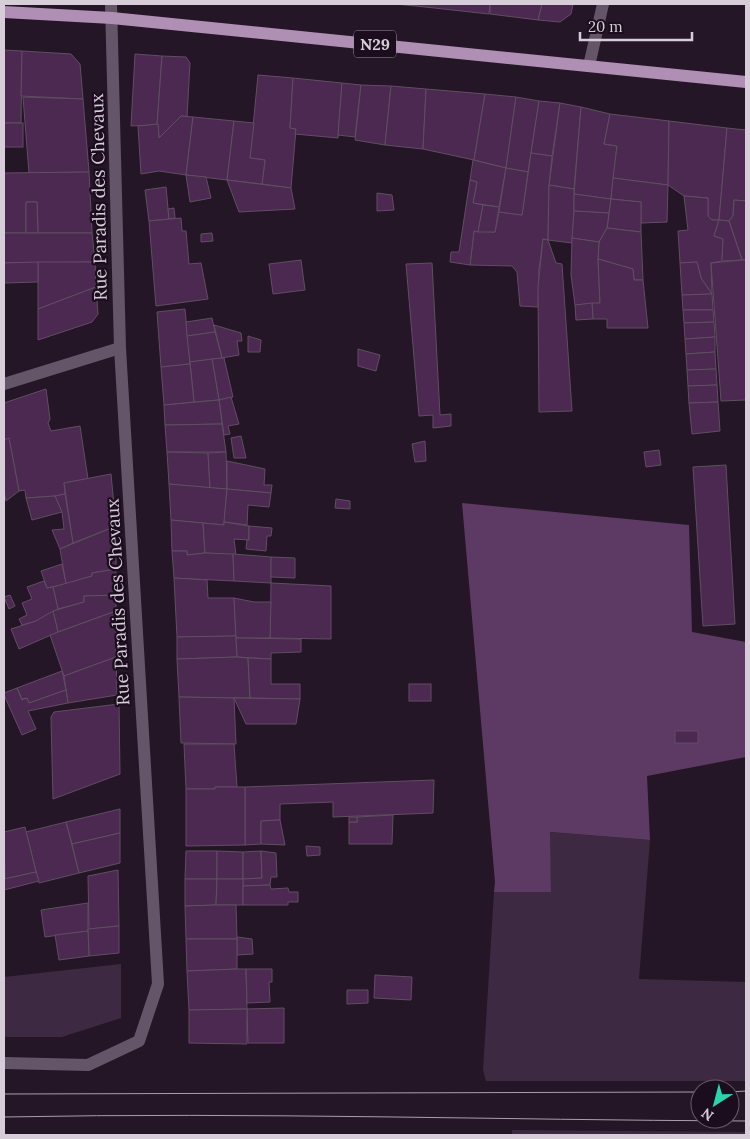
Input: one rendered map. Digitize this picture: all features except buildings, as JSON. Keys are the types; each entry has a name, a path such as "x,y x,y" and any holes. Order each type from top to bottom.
{"main road":[{"name":"N29","path":"4,12 112,18 746,82"}],"street":[{"name":"Rue Paradis des Chevaux","path":"4,1062 88,1065 139,1041 158,984 120,348 111,4"},
{"path":"589,66 603,4"},
{"path":"4,384 120,348"}],"shaded area":[{"path":"462,503 689,525 692,632 746,642 746,757 647,776 650,840 550,832 551,892 494,892 495,882"},
{"path":"549,832 650,840 639,979 746,982 746,1081 740,1081 740,1079 690,1079 690,1081 486,1081 483,1070 494,892 551,892"},
{"path":"121,964 121,1018 62,1037 4,1037 4,977"},
{"path":"512,1130 746,1132 746,1135 512,1135"}],"tram line":[{"path":"740,1091 746,1091"},
{"path":"4,1094 690,1092"},
{"path":"4,1117 282,1116 746,1121"}]}
